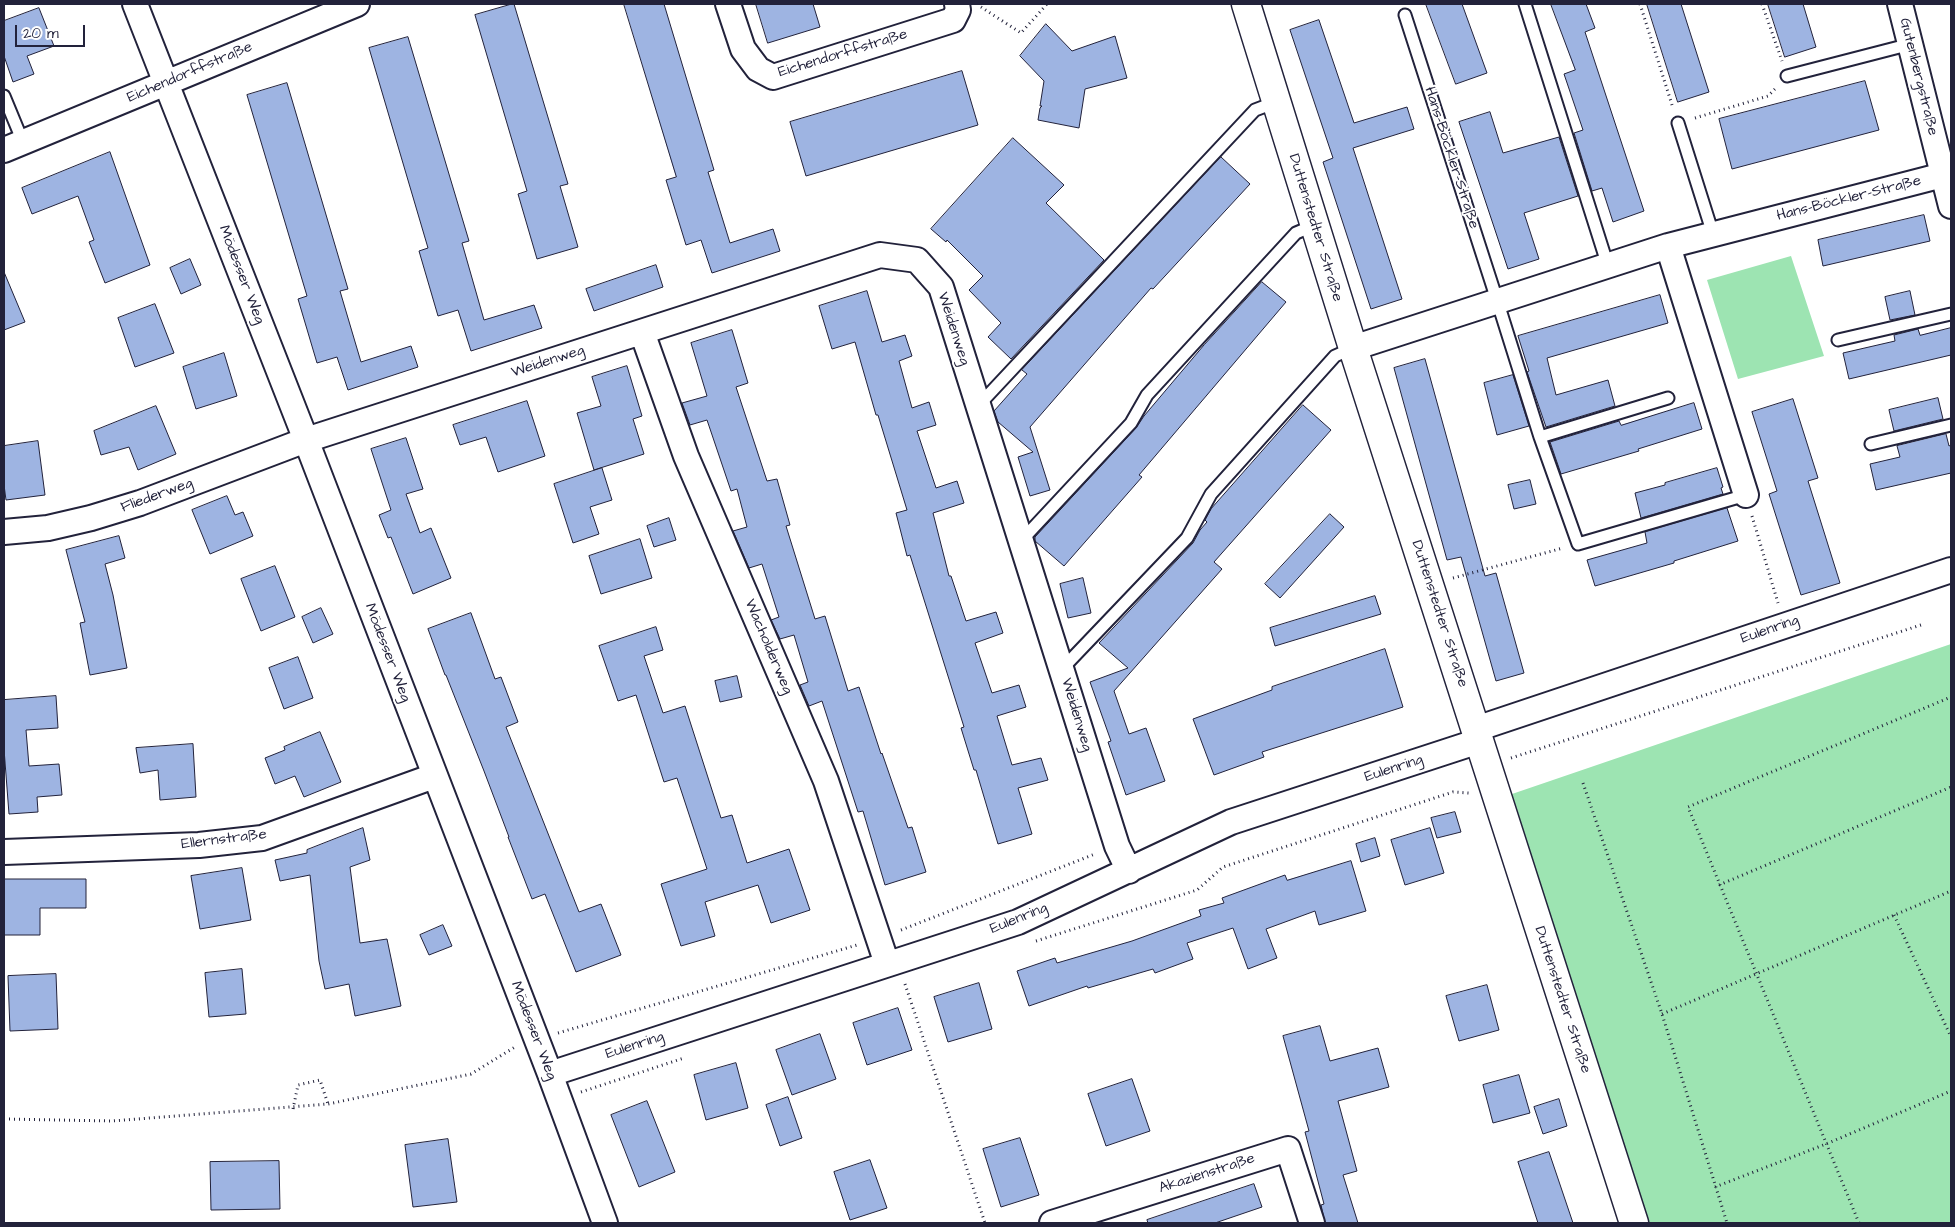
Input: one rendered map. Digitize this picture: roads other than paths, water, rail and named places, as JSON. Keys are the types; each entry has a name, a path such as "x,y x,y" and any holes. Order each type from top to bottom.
{"street":[{"name":"Mödesser Weg","path":"135,4 306,440 550,1074 605,1223"},
{"name":"Eichendorffstraße","path":"13,146 357,4"},
{"name":"Eichendorffstraße","path":"728,4 743,49 758,69 773,77 953,20 958,10 957,4"},
{"name":"Duttenstedter Straße","path":"1246,4 1353,348 1634,1223"},
{"name":"Gutenbergstraße","path":"1902,4 1951,206"},
{"name":"Hans-Böckler-Straße","path":"1353,348 1668,246 1943,175"},
{"path":"1668,246 1746,494"},
{"name":"Weidenweg","path":"306,440 880,255 917,260 941,287 1116,846 1129,871"},
{"name":"Wacholderweg","path":"642,332 686,456 826,781 887,964"},
{"name":"Fliederweg","path":"4,532 48,528 91,518 140,503 306,440"},
{"name":"Eulenring","path":"550,1074 1018,922 1231,822 1785,625 1951,570"},
{"name":"Ellernstraße","path":"4,852 199,845 262,838 434,776"},
{"name":"Akazienstraße","path":"1052,1223 1288,1149 1312,1223"}],"lane":[{"path":"1525,4 1608,266"},
{"name":"Hans-Böckler-Straße","path":"1405,15 1497,300"},
{"path":"1787,76 1911,44"},
{"name":"Eichendorffstraße","path":"4,96 13,146"},
{"path":"978,406 1255,110 1276,102"},
{"path":"1678,123 1713,234"},
{"path":"1020,542 1131,423 1147,395 1296,233 1315,226"},
{"path":"1497,300 1540,437 1578,544 1746,494"},
{"path":"1838,340 1951,314"},
{"path":"1062,669 1187,538 1211,494 1335,356 1353,348"},
{"path":"1540,437 1668,398"},
{"path":"1871,444 1951,425"}]}
